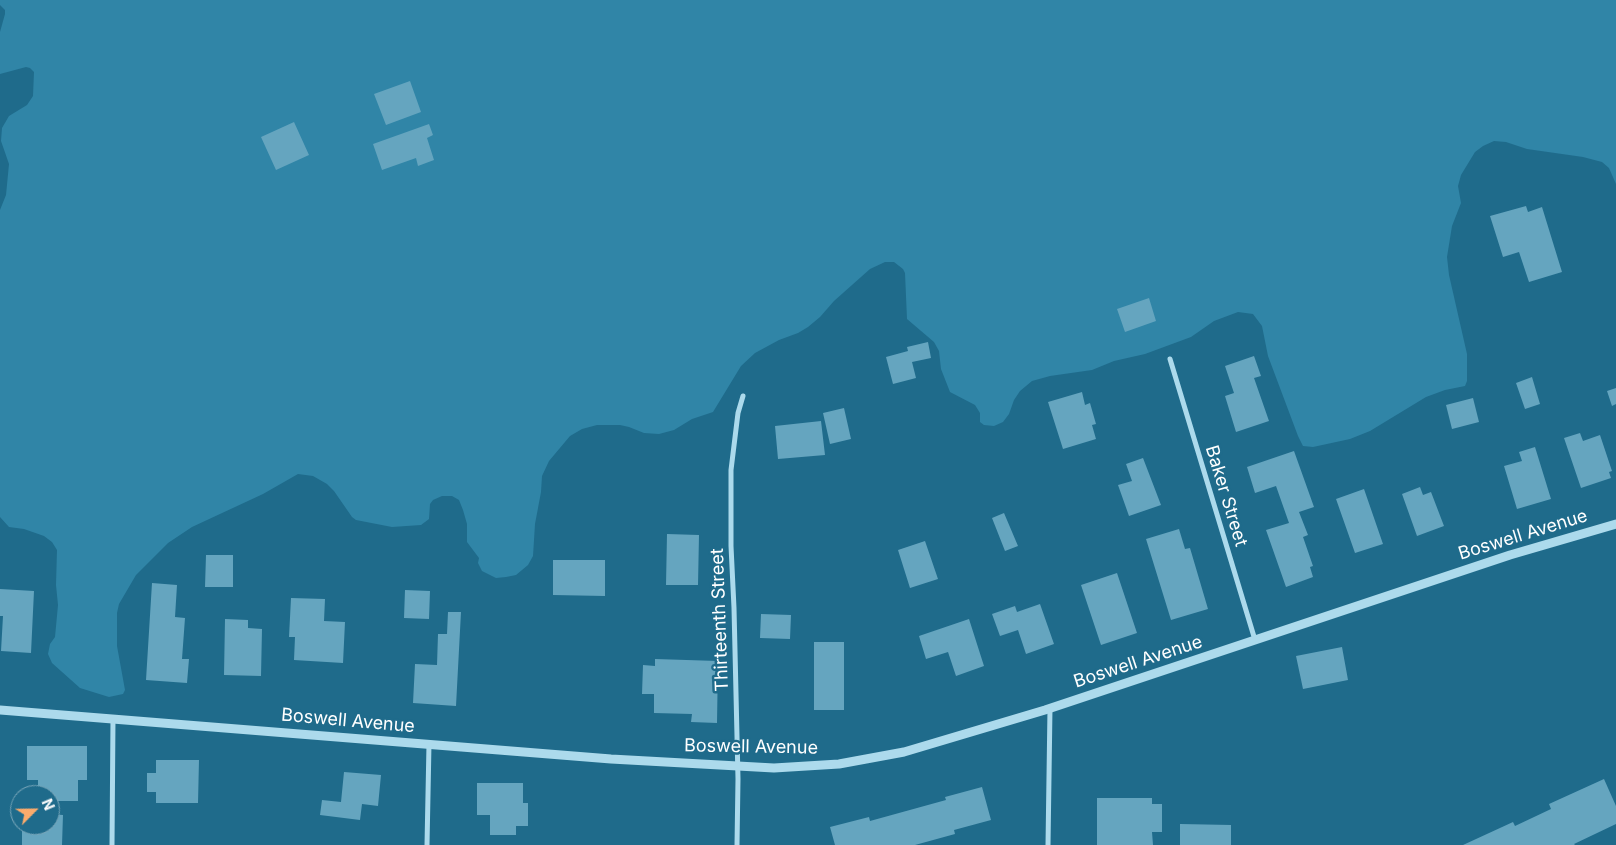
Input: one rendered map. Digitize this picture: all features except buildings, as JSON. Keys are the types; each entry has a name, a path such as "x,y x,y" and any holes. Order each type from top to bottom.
{"street":[{"name":"Baker Street","path":"1170,359 1255,640"},
{"name":"Thirteenth Street","path":"737,845 738,766 731,546 731,470 738,413 743,396"},
{"name":"Boswell Avenue","path":"0,710 611,758 738,766 797,767 870,759 904,752 1050,708 1510,555 1616,524"},
{"path":"1048,845 1050,708"},
{"path":"112,845 113,719"},
{"path":"427,845 429,744"}],"shaded area":[{"path":"0,0 1616,0 1616,184 1609,168 1602,162 1583,157 1527,149 1506,142 1494,141 1475,152 1461,175 1458,186 1461,203 1452,226 1447,257 1449,275 1467,354 1467,381 1465,386 1445,390 1426,397 1370,431 1350,439 1313,447 1303,446 1298,436 1268,356 1262,326 1253,314 1238,312 1214,321 1191,337 1145,354 1114,361 1092,370 1050,376 1032,381 1020,391 1003,422 994,426 984,425 980,422 980,413 975,405 950,392 941,369 939,351 934,342 907,319 905,273 903,269 894,262 885,262 870,269 808,327 755,353 741,366 713,412 692,419 674,430 659,434 644,433 620,425 597,425 582,429 570,436 549,461 542,476 535,524 533,556 528,565 516,575 496,578 482,571 478,563 479,558 467,542 467,524 459,500 452,496 442,496 433,500 430,504 429,519 421,525 392,527 356,520 327,484 313,476 298,474 263,494 192,527 168,543 136,575 119,604 117,613 117,646 125,690 123,694 109,697 80,688 52,663 48,654 50,644 55,637 58,605 56,585 57,550 52,542 44,536 24,529 9,527 0,517 0,210 6,195 9,164 1,141 2,128 9,116 27,105 33,96 34,72 26,67 0,74 0,32 5,10 0,5"}]}
